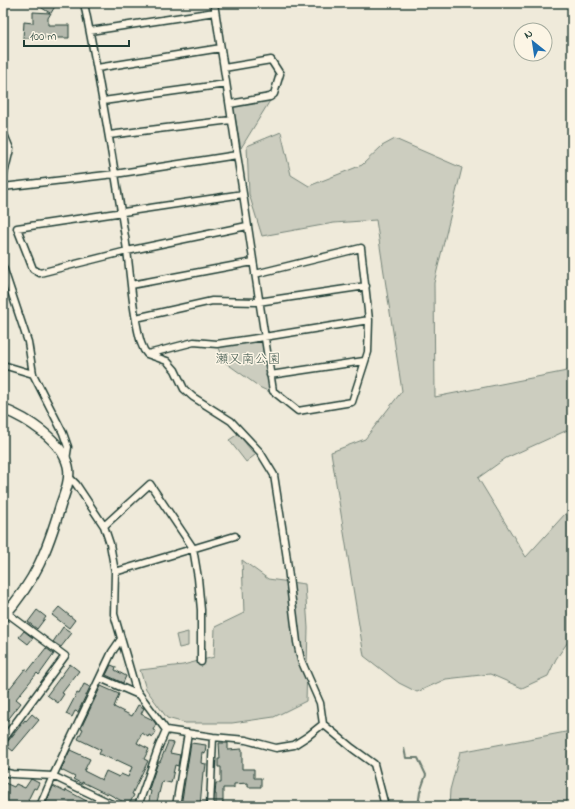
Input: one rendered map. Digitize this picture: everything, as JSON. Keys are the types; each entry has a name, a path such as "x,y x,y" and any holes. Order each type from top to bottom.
{"main road":[{"path":"3,410 25,420 50,438 63,453 69,471 69,477 44,557 30,583 5,615"}],"street":[{"path":"84,3 109,136 141,343 147,354 167,361 175,370 184,389 193,398 231,421 260,452 274,475 286,552 297,642 301,660 320,703 323,724 374,764 385,806"},
{"path":"214,3 258,302 273,390 298,411 352,402 368,352 369,320 361,248 255,274"},
{"path":"90,31 215,12"},
{"path":"97,68 221,48"},
{"path":"224,68 271,60 280,74 274,94 270,97 230,104"},
{"path":"103,101 226,84"},
{"path":"109,136 231,120"},
{"path":"3,132 10,149 3,178"},
{"path":"3,187 115,174 237,155"},
{"path":"243,194 16,228 33,269 40,273 127,251 247,226"},
{"path":"131,285 253,262"},
{"path":"3,267 28,342 33,374 63,433 68,447 66,460"},
{"path":"136,318 212,301 258,302 366,286"},
{"path":"147,354 194,342 217,344 369,320"},
{"path":"270,375 364,362"},
{"path":"3,365 33,374"},
{"path":"69,477 76,484 104,526 110,544 115,572 114,614 136,690 166,730 213,738 246,740 276,748 294,745 323,724"},
{"path":"104,526 150,484 193,548 201,610 201,662"},
{"path":"115,572 235,536"},
{"path":"3,740 65,656 5,615"},
{"path":"40,806 112,652 121,639"},
{"path":"100,678 140,695"},
{"path":"138,806 166,730"},
{"path":"176,806 188,733"},
{"path":"210,806 213,738"},
{"path":"3,772 12,774 53,776 116,806"}],"green space":[{"path":"271,99 241,148 233,107 235,104"},
{"path":"281,132 291,175 309,186 362,165 382,146 395,139 462,168 434,283 435,397 572,370 572,428 506,458 478,478 526,557 572,508 572,636 556,659 548,676 522,688 490,674 446,679 417,692 399,683 364,656 331,452 365,439 402,391 376,220 334,223 262,236 249,194 247,146"},
{"name":"瀬又南公園","path":"262,341 270,392 261,388 226,363 217,344"},
{"path":"238,434 255,455 246,462 229,440"},
{"path":"242,560 268,579 305,584 308,628 306,701 274,717 232,723 185,723 167,718 146,689 140,670 183,665 214,657 215,627 244,613"},
{"path":"188,632 188,646 179,648 176,635"},
{"path":"572,731 572,806 449,806 450,790 460,752"}],"building":[{"path":"34,3 57,3 48,18 48,25 69,25 69,38 23,38 24,22 33,23 33,12 50,13"},
{"path":"59,607 75,620 69,628 52,615"},
{"path":"37,610 46,617 37,629 28,622"},
{"path":"63,627 72,633 61,647 53,642"},
{"path":"24,631 33,638 28,644 19,637"},
{"path":"46,648 54,654 39,675 37,673 16,699 21,703 3,726 3,691 6,693 25,669 28,671"},
{"path":"70,664 79,671 62,693 64,694 58,703 47,695"},
{"path":"111,665 116,667 115,670 126,676 123,683 106,675"},
{"path":"84,684 90,687 78,712 75,711 72,717 66,714 77,693 79,694"},
{"path":"101,686 119,694 114,707 132,716 138,705 144,708 141,714 153,720 156,724 153,730 156,731 153,737 149,735 148,737 142,733 137,743 149,749 144,759 148,761 132,794 134,795 129,805 82,782 82,784 73,779 75,777 61,770 70,750 90,759 84,771 102,780 106,771 119,777 121,774 128,777 132,767 99,754 101,750 78,739 83,729 81,728"},
{"path":"32,714 39,720 13,751 5,745 25,720 26,721"},
{"path":"168,742 174,743 170,753 180,755 178,766 175,765 171,783 162,781 156,806 148,806 151,791 148,790 158,762 160,762"},
{"path":"191,743 206,745 205,753 202,752 201,763 206,764 205,772 203,772 200,806 181,806"},
{"path":"219,743 228,743 228,750 242,749 242,769 254,769 254,778 261,778 261,787 248,787 248,783 234,784 234,788 223,788 223,806 216,806 215,794 216,783 221,783 221,767 218,767 218,759 220,759"},
{"path":"31,779 39,783 36,789 34,788 28,800 27,806 3,806 3,782 14,787 16,784 25,788"},
{"path":"53,786 65,792 66,790 96,806 75,806 68,803 66,806 45,806"}],"waterway":[{"path":"404,748 406,758 418,758 426,775 420,792 418,806"}]}
